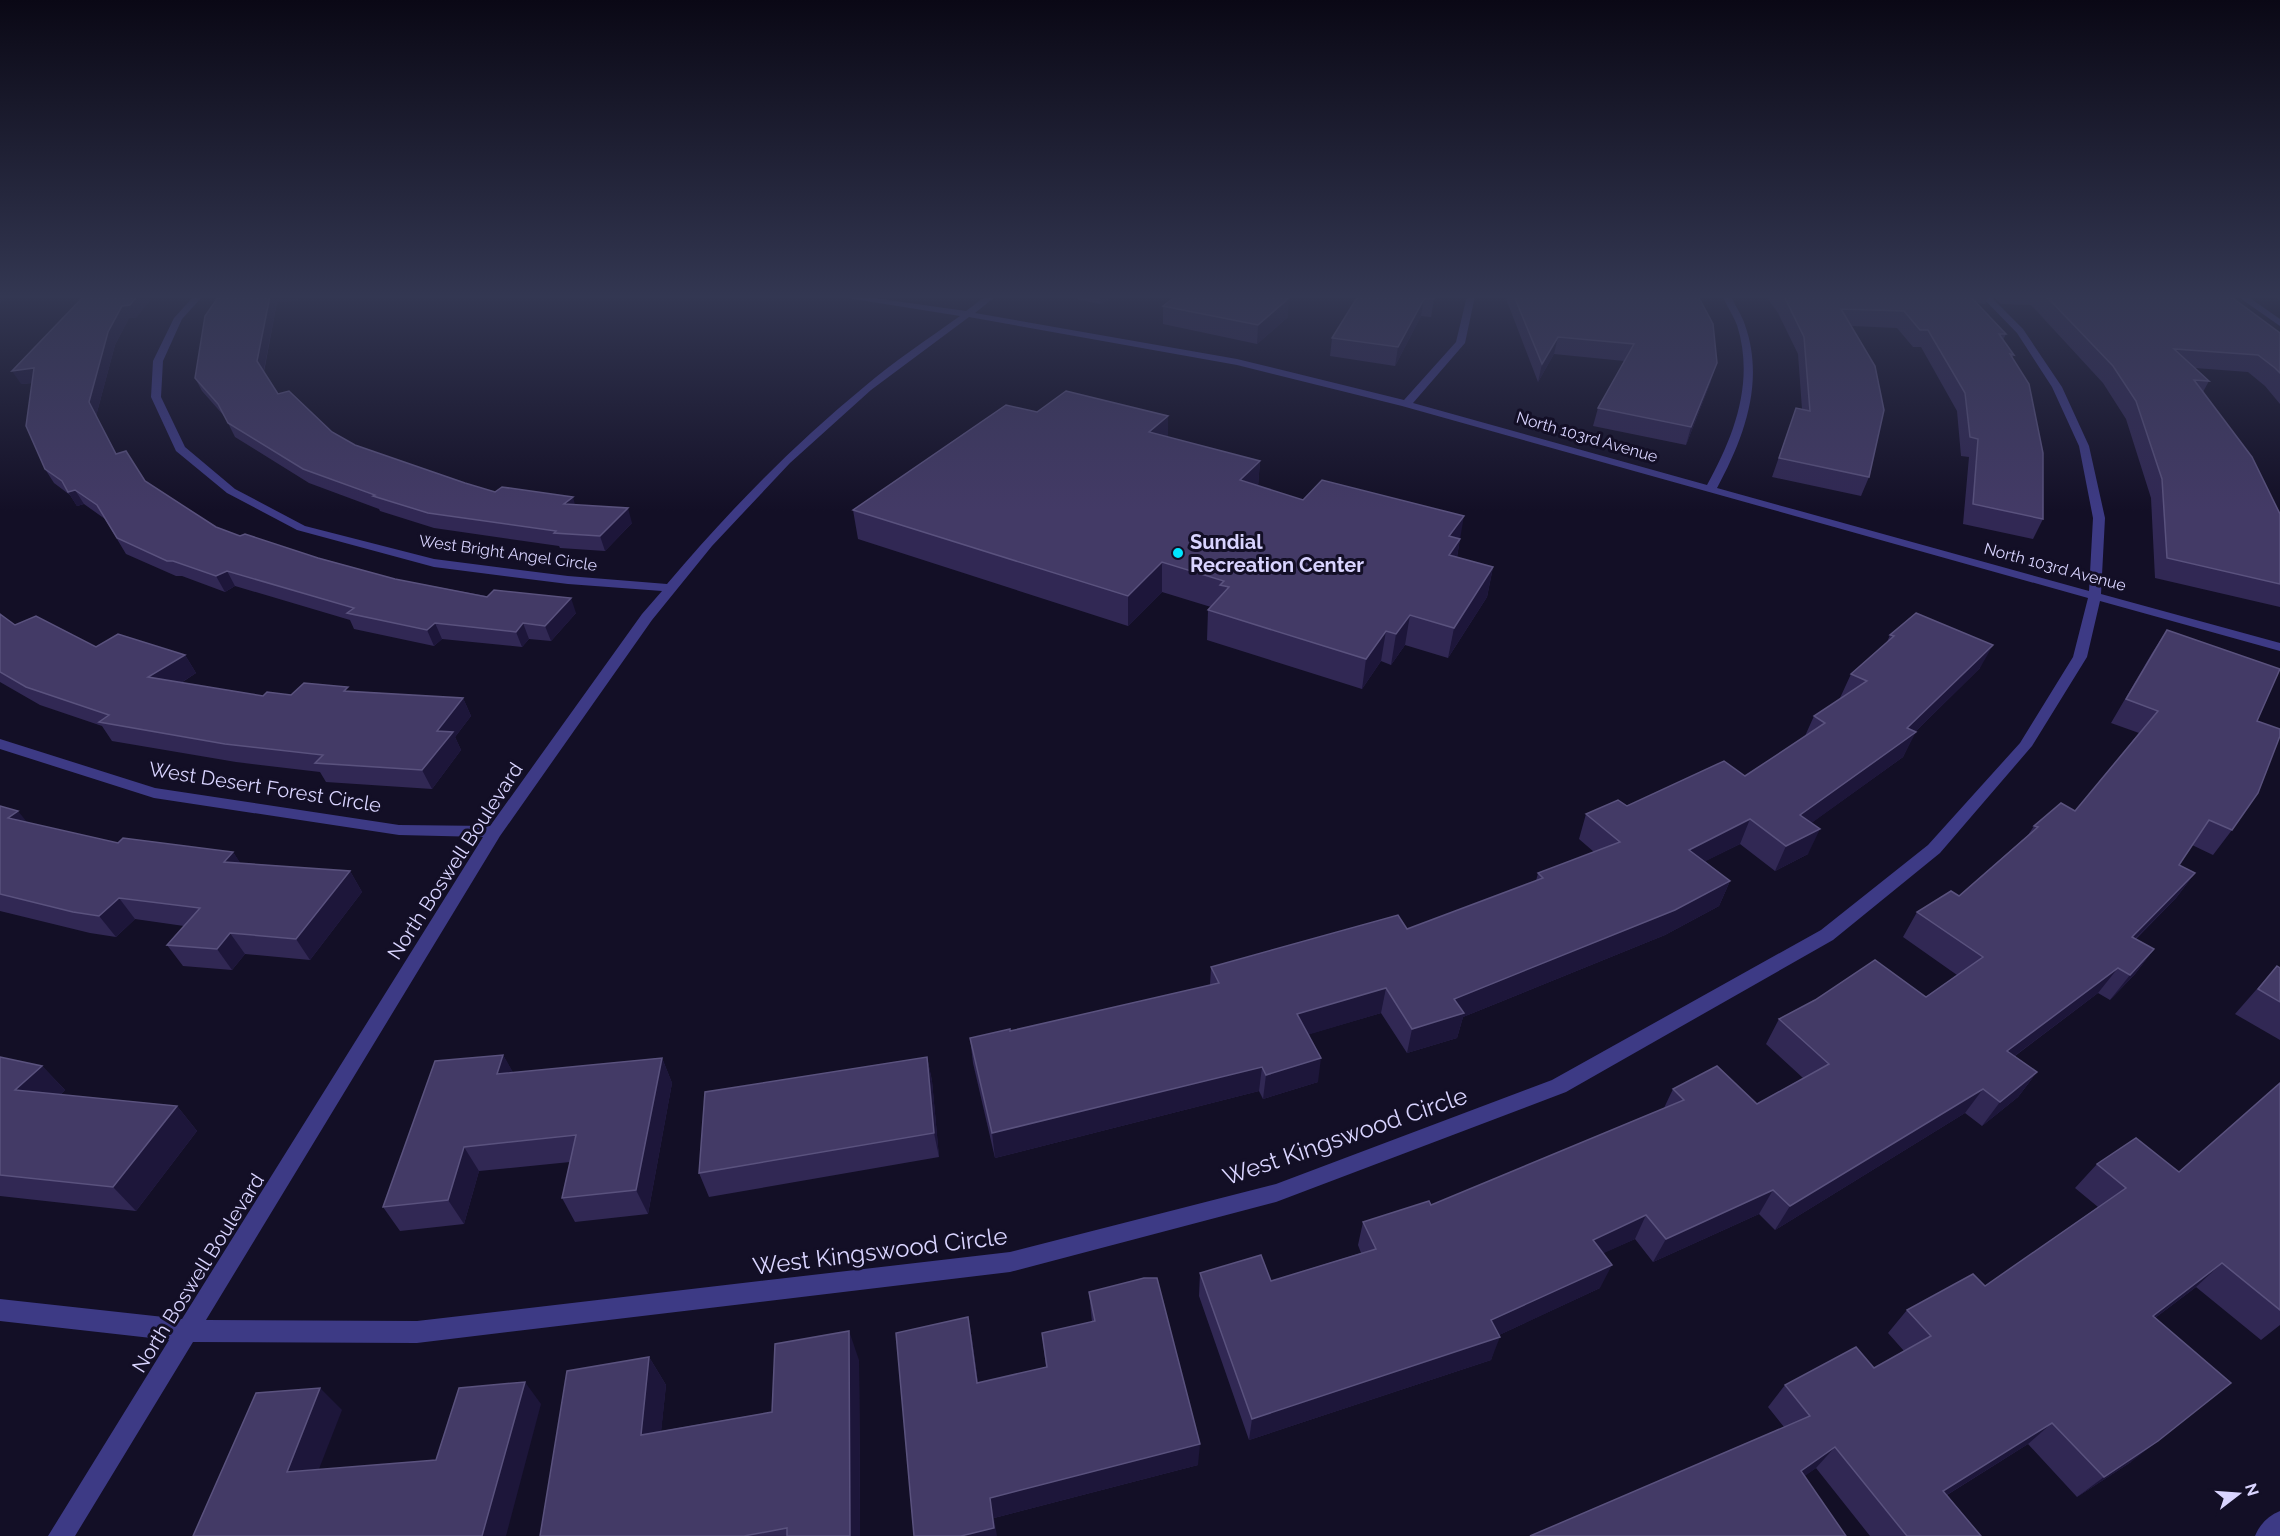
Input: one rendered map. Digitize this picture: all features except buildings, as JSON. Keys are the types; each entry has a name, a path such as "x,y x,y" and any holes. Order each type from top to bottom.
{"street":[{"name":"West Bright Angel Circle","path":"158,368 156,397 180,449 231,491 301,528 434,563 568,580 669,588"},
{"name":"North Boswell Boulevard","path":"61,1536 494,832 669,588 754,494 802,447 868,388 895,368"},
{"name":"North 103rd Avenue","path":"1256,368 1406,404 2280,647"},
{"path":"1406,404 1438,368"},
{"path":"1711,489 1724,467 1747,410 1749,368"},
{"name":"West Kingswood Circle","path":"0,1310 187,1331 417,1332 1010,1262 1276,1192 1559,1086 1827,935 1934,849 2025,746 2080,657 2095,596 2099,518 2084,446 2057,387 2044,368"},
{"name":"West Desert Forest Circle","path":"0,744 154,793 399,830 494,832"},
{"path":"2268,1536 2280,1524"}],"place":[{"name":"Sundial Recreation Center","path":"1178,553"}]}
